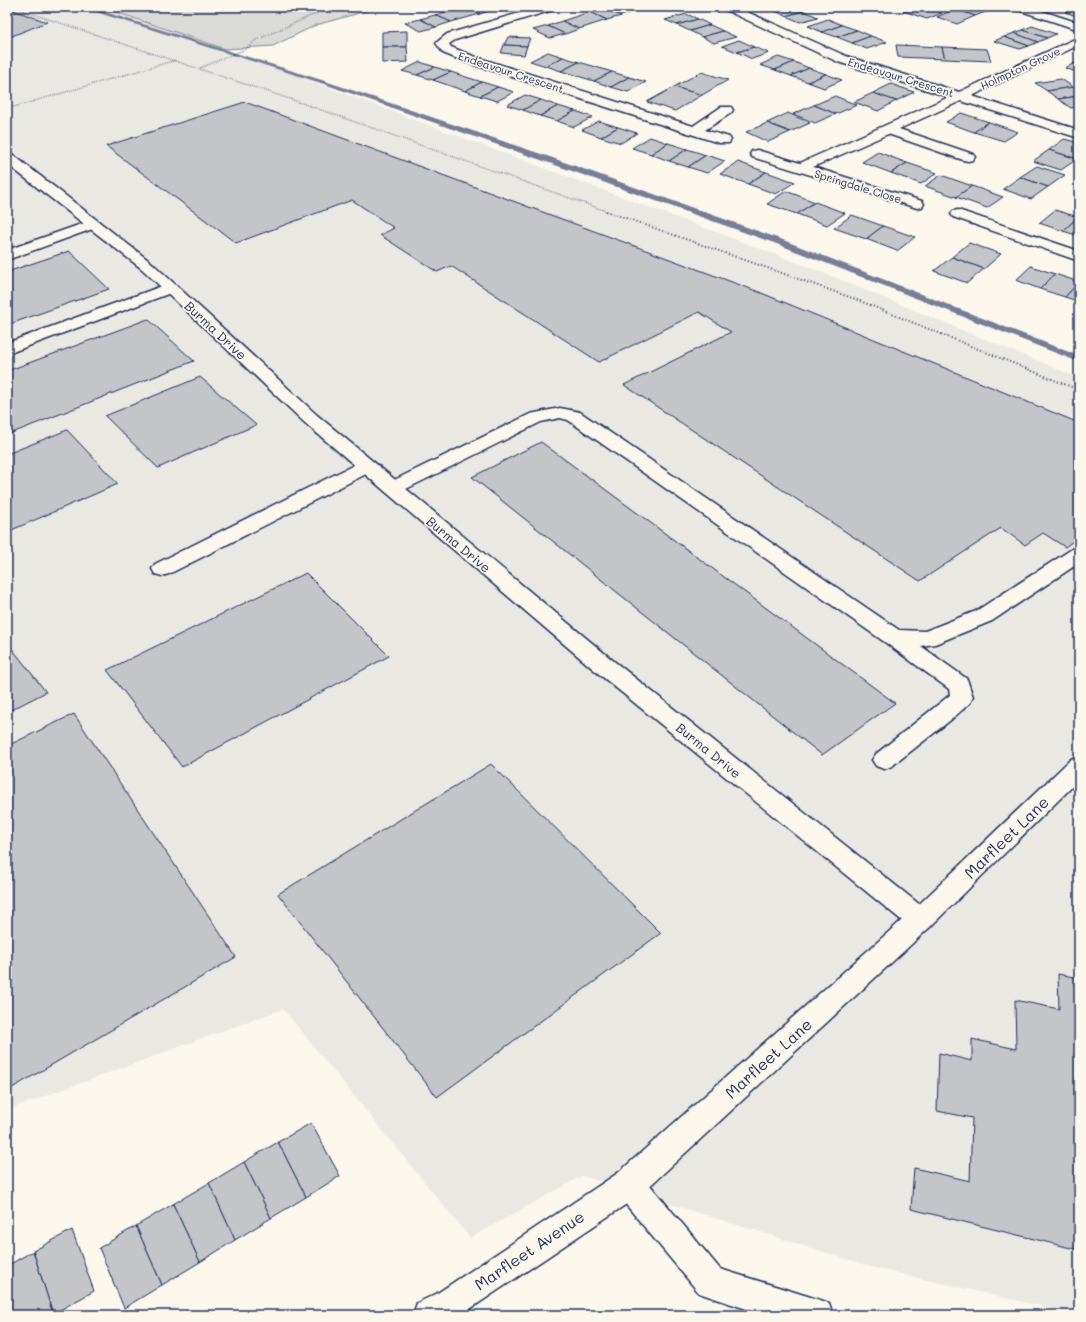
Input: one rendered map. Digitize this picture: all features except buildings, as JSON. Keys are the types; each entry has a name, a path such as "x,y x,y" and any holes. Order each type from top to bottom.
{"street":[{"name":"Endeavour Crescent","path":"552,7 451,37 442,43 447,50 469,59 724,140"},
{"name":"Endeavour Crescent","path":"727,7 842,59 1079,134"},
{"path":"1019,7 1079,27"},
{"name":"Holmpton Grove","path":"961,96 1079,41"},
{"name":"Springdale Close","path":"800,168 961,96"},
{"path":"695,130 726,110"},
{"path":"887,129 968,157"},
{"name":"Springdale Close","path":"757,154 917,204"},
{"name":"Burma Drive","path":"7,158 148,266 311,418 392,488 607,668 920,920"},
{"path":"958,214 999,222 1079,256"},
{"path":"7,255 93,224"},
{"path":"7,349 170,288"},
{"path":"392,488 536,418 553,413 568,414 580,420 894,638 959,685 962,697 884,760"},
{"path":"162,569 367,466"},
{"path":"894,638 927,638 984,616 1079,554"},
{"name":"Marfleet Lane","path":"629,1184 920,920 1079,765"},
{"path":"629,1184 710,1282 817,1315"},
{"name":"Marfleet Avenue","path":"429,1315 447,1305 629,1184"}],"path":[{"path":"12,7 200,68 855,299 1079,390"},
{"path":"200,68 246,49 256,40 331,7"},
{"path":"7,109 176,60"}],"shaded area":[{"path":"7,7 101,7 225,49 809,267 1079,378 1079,1315 875,1268 582,1176 470,1238 283,1009 7,1110"},
{"path":"101,7 381,7 316,25 273,46 225,49"}],"waterway":[{"path":"83,7 326,83 544,158 780,242 1079,359"}]}
